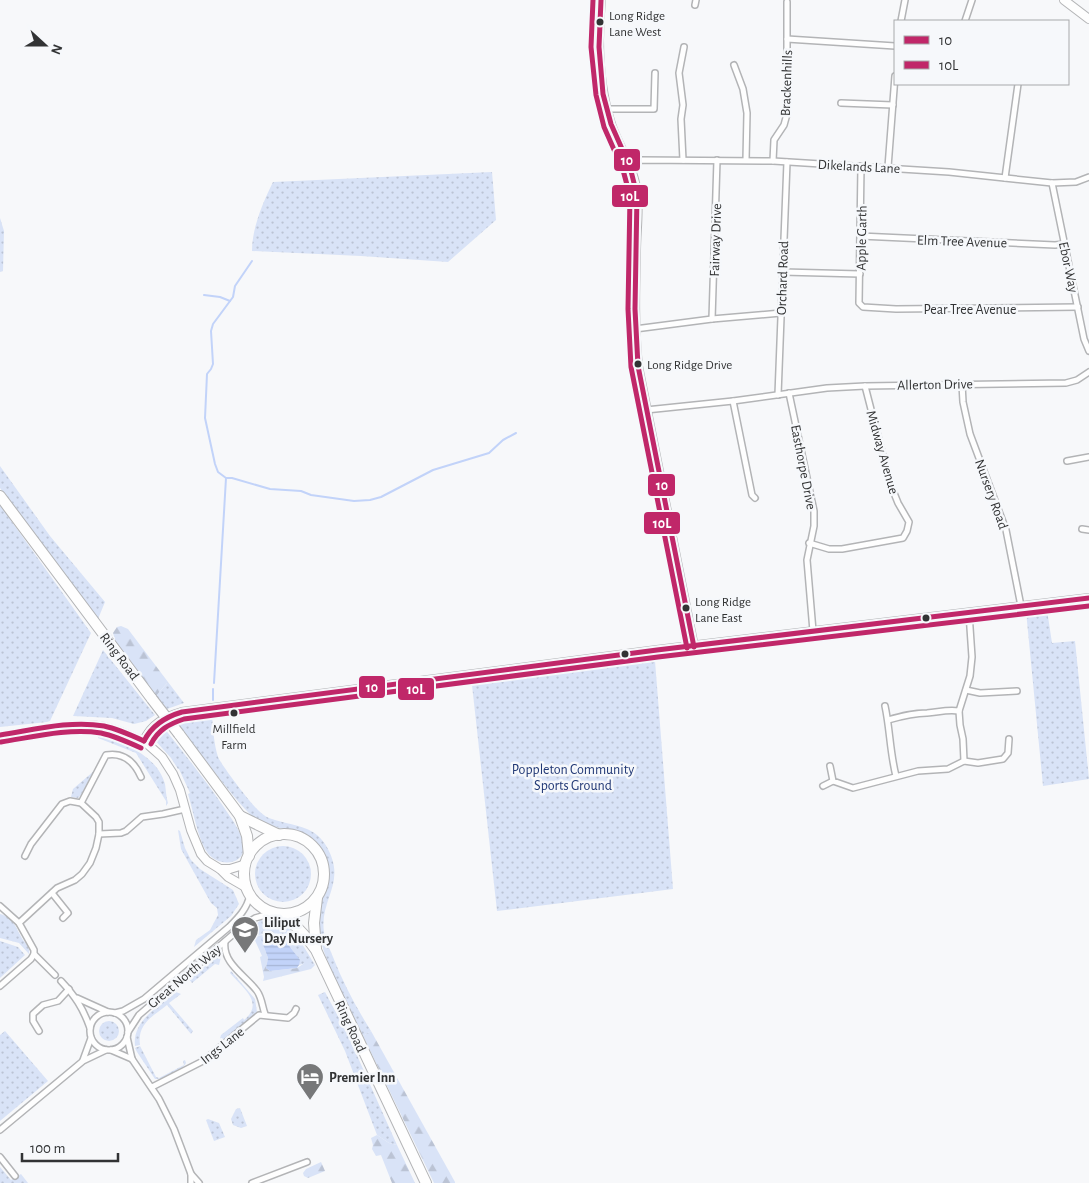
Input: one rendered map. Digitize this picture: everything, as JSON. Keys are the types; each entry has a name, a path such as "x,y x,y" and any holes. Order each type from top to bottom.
{"highway":[{"name":"Ring Road","path":"0,496 240,816 247,836 247,860"},
{"name":"Ring Road","path":"240,816 279,835"},
{"path":"288,834 304,840 311,844 321,858 324,874 321,890 317,898 300,911 292,914 275,913 256,902 248,891 244,876 247,860 253,850 265,840 279,835 288,834"},
{"name":"Ring Road","path":"316,950 314,923 317,898"},
{"name":"Ring Road","path":"275,913 287,918 316,950 426,1183"}],"street":[{"path":"601,0 598,34 599,61 607,109 611,125 634,179 637,196 635,329 638,366 694,647"},
{"path":"901,20 905,0"},
{"path":"965,20 972,0"},
{"path":"1064,0 1089,20"},
{"name":"Brackenhills","path":"773,161 774,140 784,125 787,114 787,2"},
{"path":"788,40 894,46"},
{"path":"683,160 681,119 683,105 679,73 684,48"},
{"path":"734,65 744,89 747,113 746,160"},
{"path":"607,109 654,109 655,73"},
{"path":"888,168 894,85"},
{"path":"1005,178 1018,85"},
{"path":"841,102 893,105"},
{"name":"Dikelands Lane","path":"629,165 640,160 746,160 949,172 1052,183 1076,182 1089,177"},
{"name":"Fairway Drive","path":"712,319 717,160"},
{"name":"Orchard Road","path":"778,394 787,162"},
{"name":"Apple Garth","path":"861,166 859,303 863,308"},
{"name":"Ebor Way","path":"1052,183 1084,339 1089,351"},
{"name":"Elm Tree Avenue","path":"860,236 1064,244"},
{"path":"783,272 860,274"},
{"name":"Pear Tree Avenue","path":"863,308 1078,307"},
{"path":"635,329 781,312"},
{"name":"Allerton Drive","path":"646,410 733,401 778,394 865,386 1066,383 1077,380 1089,372"},
{"name":"Nursery Road","path":"962,384 963,402 970,434 1006,530 1021,606"},
{"name":"Midway Avenue","path":"809,543 829,549 842,549 903,538 907,531 909,522 898,503 890,483 865,386"},
{"name":"Easthorpe Drive","path":"789,393 814,511 814,526 806,560 814,631"},
{"path":"733,401 752,495 755,498"},
{"path":"1067,461 1089,457"},
{"path":"1082,529 1089,530"},
{"path":"144,741 149,730 156,723 182,712 814,631 1089,598"},
{"path":"964,761 959,710 970,676 972,657 969,613"},
{"path":"966,690 980,693 1017,691"},
{"path":"885,706 891,756 896,776"},
{"path":"888,720 908,714 947,709 959,710"},
{"path":"0,735 59,727 102,725 121,730 144,741 162,757 177,782 192,834 200,854 248,891"},
{"path":"823,786 832,781 853,788 896,776 948,769 964,761 978,763 1003,759 1008,753 1009,739"},
{"path":"81,803 106,755 121,754 131,761 141,777"},
{"path":"830,766 832,781"},
{"path":"19,924 57,888 75,880 82,874 90,863 96,848 99,822 81,803 70,801 62,804 31,844 26,854 34,857"},
{"path":"99,834 126,832 142,817 185,809"},
{"path":"220,869 230,869 247,860"},
{"name":"Great North Way","path":"115,1013 129,1008 144,999 228,927 243,912 248,891"},
{"path":"52,892 68,913 63,918"},
{"path":"0,906 19,924 34,950 34,954 54,975"},
{"name":"Great North Way","path":"127,1034 139,1015 248,922 255,918 275,913"},
{"path":"225,942 225,955 257,991 264,1014 288,1018 296,1009"},
{"path":"0,986 31,959 34,954"},
{"path":"61,981 76,998 85,1013 90,1028 91,1038 83,1061"},
{"path":"39,1031 33,1021 33,1014 42,1005 58,1001 68,989"},
{"path":"76,998 108,1012 115,1013 124,1020 132,1059 152,1087 169,1118 191,1174 199,1183"},
{"path":"90,1028 98,1015 108,1012"},
{"name":"Ings Lane","path":"152,1087 203,1061 259,1015 264,1014"},
{"path":"0,1130 83,1061 121,1046 127,1034"},
{"path":"91,1038 98,1047 132,1059"},
{"path":"0,1157 15,1176"},
{"path":"252,1183 308,1162"},
{"path":"191,1174 191,1183"}],"green space":[{"path":"492,172 496,220 448,262 252,251 256,224 273,182"},
{"path":"0,218 4,231 3,271 0,272"},
{"path":"0,466 50,536 105,602 98,619 0,488"},
{"path":"0,505 91,633 50,721 47,722 0,727"},
{"path":"1047,610 1052,643 1075,641 1089,779 1043,786 1026,611"},
{"path":"121,626 128,629 168,682 156,696 116,643 113,633 117,627"},
{"path":"103,650 155,715 146,721 134,724 112,718 73,716"},
{"name":"Poppleton Community Sports Ground","path":"655,661 673,889 497,911 472,685"},
{"path":"168,682 184,703 167,709 156,696"},
{"path":"212,715 218,757 250,801 267,817 302,827 314,833 325,844 332,857 334,880 325,909 325,938 345,986 371,1031 363,1036 323,950 318,923 327,874 324,855 318,846 304,835 269,825 253,817 223,783 174,719"},
{"path":"161,724 208,785 237,828 242,838 243,851 236,860 231,862 218,861 207,852 198,832 188,794 190,793 179,769 153,738 154,731"},
{"path":"99,737 109,739 139,752 155,766 165,784 168,803 166,806 166,801 136,753"},
{"path":"94,771 81,795 78,798 71,797 73,789"},
{"path":"178,830 191,860 200,869 233,890 239,904 231,916 194,947 196,940 210,930 218,915 217,908 211,903 181,849"},
{"path":"277,846 289,846 299,850 307,858 311,874 307,890 299,898 289,902 277,902 267,898 259,890 255,880 255,868 259,858 267,850"},
{"path":"0,914 9,918 14,924 28,946 29,954 19,943 0,938"},
{"path":"262,919 288,928 300,941 315,965 306,963 299,965 294,951 273,933 253,936 248,931"},
{"path":"264,935 261,939 268,958 266,968 270,971 297,968 306,962 315,965 311,969 263,981 260,957 262,956 253,936"},
{"path":"0,941 18,947 25,955 0,978"},
{"path":"219,955 221,957 219,965 215,964 192,983 189,979"},
{"path":"231,971 255,999 257,1012 253,1018 221,1043 219,1042 221,1035 243,1018 244,1020 250,1014 252,1008 250,996 230,973"},
{"path":"176,992 181,994 169,1003 193,1031 191,1034 167,1005 151,1017 143,1026 140,1045 135,1046 135,1037 142,1022 154,1009"},
{"path":"325,992 347,1033 397,1145 389,1143 377,1135 345,1051 318,995"},
{"path":"105,1021 113,1021 119,1027 119,1035 113,1041 105,1041 99,1035 99,1027"},
{"path":"5,1031 48,1081 0,1121 0,1035"},
{"path":"371,1031 455,1183 434,1183 363,1036"},
{"path":"140,1046 156,1077 159,1078 184,1065 183,1061 185,1060 186,1063 184,1066 172,1074 163,1078 155,1079 135,1048"},
{"path":"240,1108 247,1126 241,1128 233,1125 231,1119 236,1109"},
{"path":"206,1120 219,1123 225,1137 214,1141"},
{"path":"377,1135 389,1143 397,1145 415,1183 392,1183 381,1155 376,1156 372,1149 371,1138"},
{"path":"321,1162 325,1171 308,1178 304,1176 303,1173 306,1169"},
{"path":"0,1167 11,1180 21,1174 28,1183 0,1183"}],"water":[{"path":"271,932 284,939 300,960 297,968 270,971 266,968 268,958 261,939 264,935"}],"waterway":[{"path":"214,683 226,478 218,472 215,464 205,418 207,374 213,364 211,331 213,324 233,297 235,286 252,261"},
{"path":"204,295 220,297 230,301"},
{"path":"226,478 270,489 301,491 311,495 354,501 370,500 381,497 433,470 489,453 503,440 516,433"},
{"path":"213,689 213,700"}],"transit line":[{"name":"10L","path":"593,0 591,47 596,95 604,127 623,170 630,196 628,309 631,367 687,648"},
{"name":"10","path":"601,0 599,47 603,94 611,124 630,167 637,195 635,309 638,366 694,647"},
{"name":"10","path":"144,741 151,730 160,722 182,712 657,650 1089,598"},
{"name":"10L","path":"151,744 164,728 184,719 658,657 1089,606"},
{"name":"10","path":"0,735 52,726 91,724 114,729 144,741"},
{"name":"10L","path":"1,742 51,734 89,732 111,736 141,748"}],"place":[{"name":"Long Ridge Lane West","path":"600,22"},
{"name":"Long Ridge Drive","path":"638,364"},
{"name":"Long Ridge Lane East","path":"686,608"},
{"name":"Millfield Farm","path":"234,713"},
{"name":"Liliput Day Nursery","path":"245,954"},
{"name":"Premier Inn","path":"310,1101"}]}
